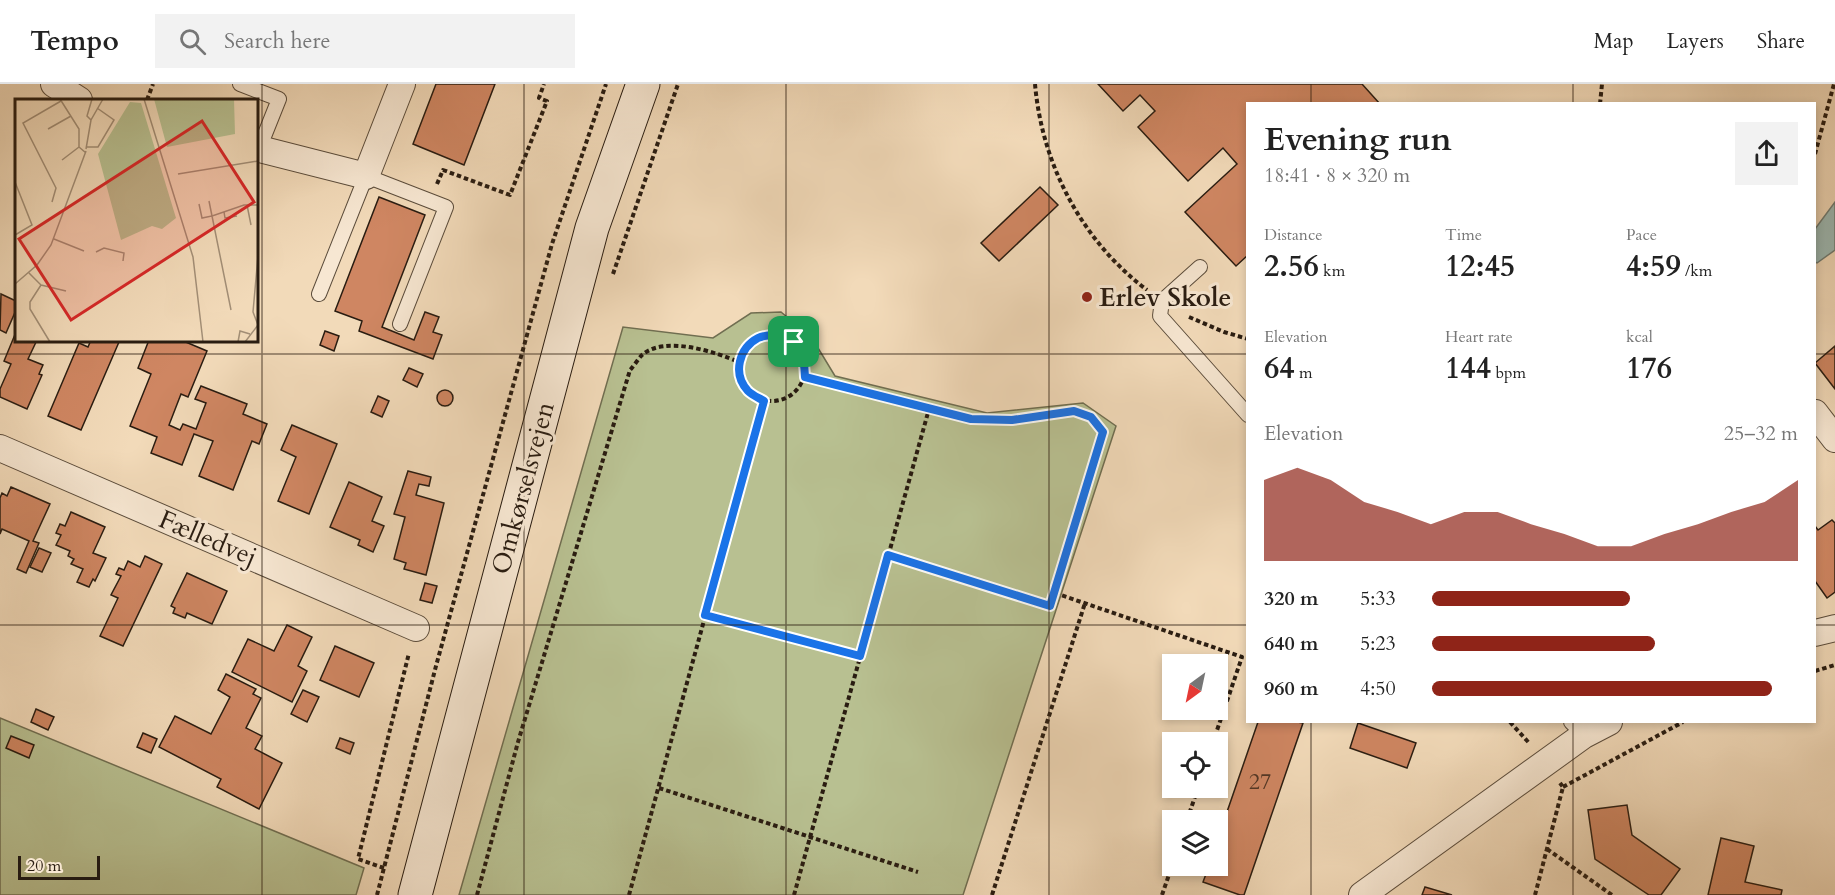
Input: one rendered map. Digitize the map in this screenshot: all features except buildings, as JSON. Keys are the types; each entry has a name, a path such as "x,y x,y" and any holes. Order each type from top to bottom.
{"main road":[{"name":"Omkørselsvejen","path":"415,895 592,228 643,84"}],"street":[{"path":"258,148 366,176 402,84"},
{"path":"1816,414 1835,439"},
{"name":"Fælledvej","path":"0,448 416,628"},
{"path":"1816,633 1835,628"},
{"path":"1362,895 1547,764 1578,728 1604,723"}],"lane":[{"path":"240,84 279,99 258,148"},
{"path":"320,294 366,176 446,207 399,324"},
{"path":"1200,267 1162,301 1160,316 1246,413"}],"path":[{"path":"147,99 153,84"},
{"path":"435,188 443,170 510,195 547,101 538,98 544,84"},
{"path":"377,895 436,666 552,244 606,84"},
{"path":"611,283 678,84"},
{"path":"1035,84 1044,138 1055,170 1088,230 1110,257 1135,281 1162,301 1192,318 1246,338"},
{"path":"1600,102 1602,84"},
{"path":"1816,150 1834,84"},
{"path":"777,335 794,342 800,350 805,358 805,377 798,390 784,400 764,401 748,392 740,379 739,362 747,346 760,336 777,335"},
{"path":"477,895 518,742 630,370 643,354 662,347 689,346 710,350 739,362"},
{"path":"805,377 971,419 1002,420 1074,411 1091,417 1103,432 1050,606 888,555"},
{"path":"629,895 764,401"},
{"path":"794,895 929,409"},
{"path":"1055,593 1242,657 1216,732"},
{"path":"992,895 1085,603"},
{"path":"705,615 860,656"},
{"path":"384,868 358,859 416,628"},
{"path":"1816,671 1835,665"},
{"path":"1534,895 1563,787 1681,723"},
{"path":"1547,764 1563,787"},
{"path":"658,788 918,872"},
{"path":"1547,849 1612,895"},
{"path":"1162,895 1169,876"}],"green space":[{"path":"781,312 812,338 835,376 987,413 1083,403 1116,426 963,895 459,895 623,327 713,338 751,313"},
{"path":"0,718 364,868 356,895 0,895"}],"water":[{"path":"1835,202 1835,250 1817,263 1816,262 1816,228"}],"place":[{"name":"Erlev Skole","path":"1087,297"}],"route":[{"path":"777,335 794,342 805,358 805,377 929,409 971,419 1012,420 1074,411 1091,417 1103,432 1050,606 888,555 860,656 705,615 764,401 748,392 740,379 739,362 747,346 760,336 777,335"}]}
